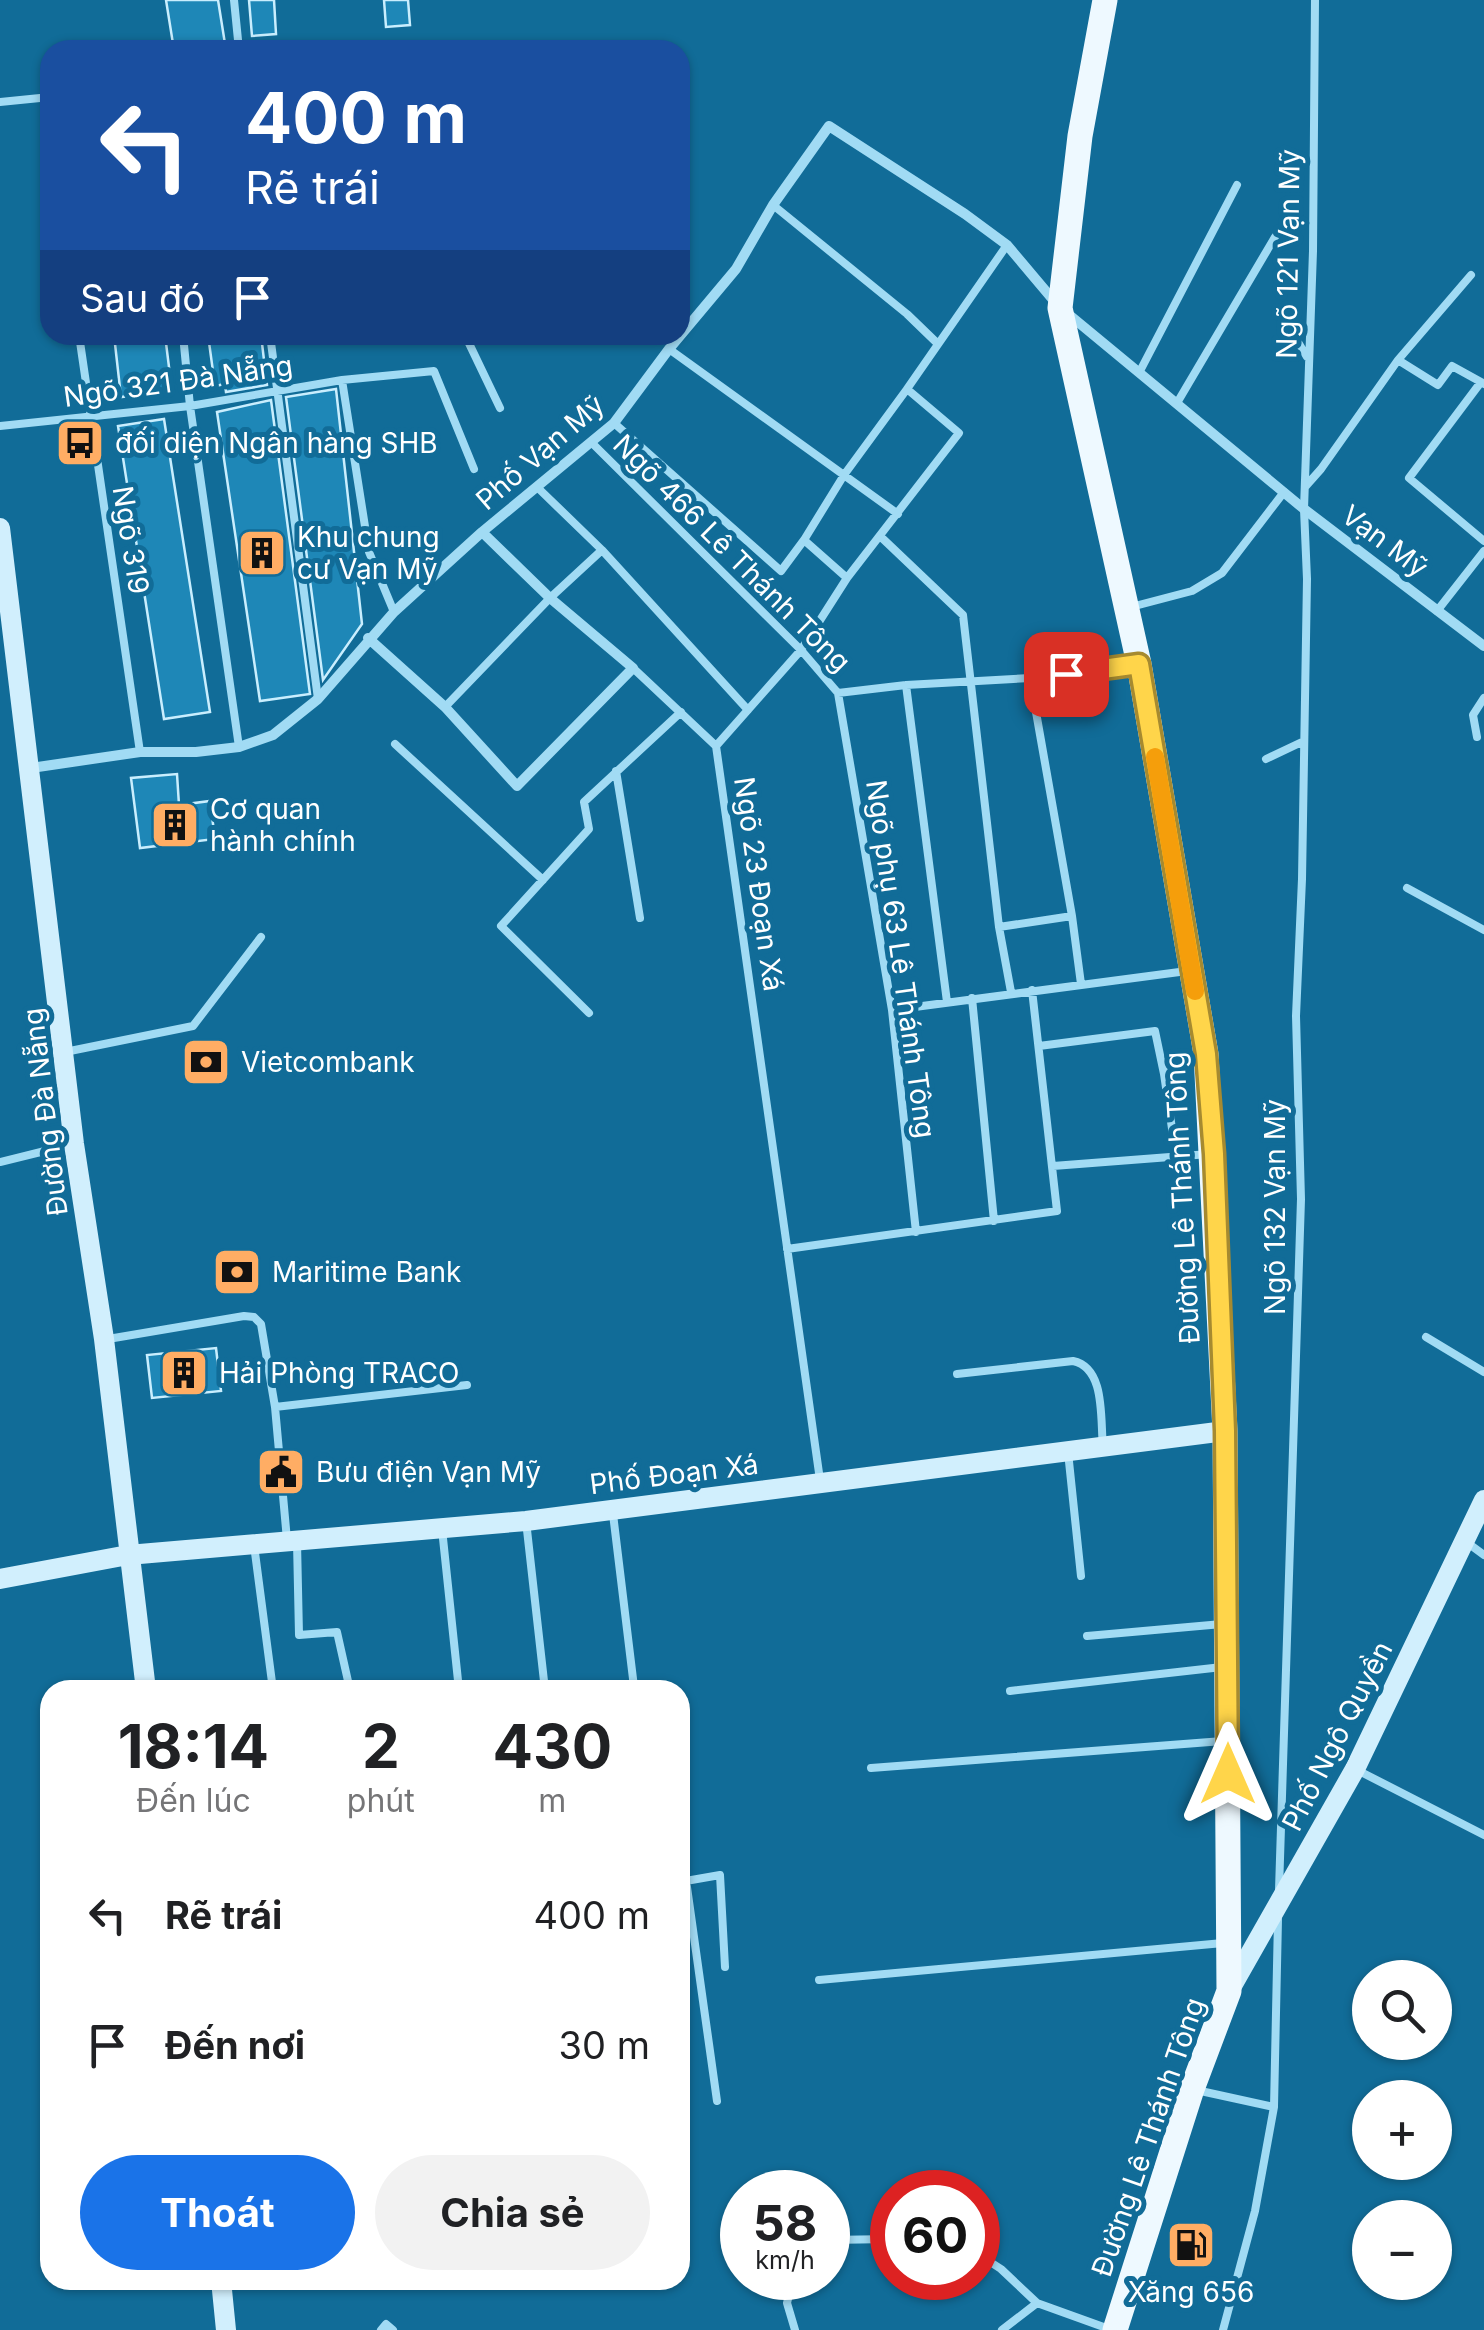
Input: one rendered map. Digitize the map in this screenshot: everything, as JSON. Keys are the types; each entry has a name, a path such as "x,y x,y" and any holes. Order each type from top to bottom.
{"main road":[{"name":"Đường Lê Thánh Tông","path":"1105,0 1080,136 1060,308 1139,664 1206,1054 1225,1431 1229,1942 1229,1991 1192,2089 1113,2330"}],"street":[{"name":"Phố Vạn Mỹ","path":"690,323 736,269 773,205 828,126 1007,245 1060,308 1140,370 1304,509"},
{"name":"Phố Vạn Mỹ","path":"31,768 140,752 239,747 273,735 318,700 394,612 482,532 614,424 671,345"},
{"name":"Vạn Mỹ","path":"1304,509 1438,611"},
{"name":"Đường Đà Nẵng","path":"0,528 6,608 31,768 74,1144 104,1340 145,1680"},
{"path":"368,638 445,707 517,786 633,668 550,598 482,532"},
{"path":"1438,611 1484,646"},
{"name":"Phố Đoạn Xá","path":"0,1579 128,1555 526,1521 1225,1431"},
{"name":"Phố Ngô Quyền","path":"1229,1991 1355,1769 1484,1500"},
{"path":"222,2290 226,2330"}],"lane":[{"path":"234,0 238,40"},
{"name":"Ngõ 121 Vạn Mỹ","path":"1304,509 1315,0"},
{"path":"0,102 40,99"},
{"path":"1140,370 1237,185"},
{"path":"773,205 907,314 937,344"},
{"path":"1176,403 1275,237"},
{"path":"614,424 781,571 1007,245"},
{"path":"1305,487 1322,469 1398,360 1471,276"},
{"path":"1278,309 1308,360"},
{"name":"Ngõ 319","path":"80,345 140,752"},
{"path":"184,345 239,747"},
{"path":"271,345 318,700"},
{"path":"469,345 500,408"},
{"path":"668,349 898,514"},
{"path":"1398,360 1438,385 1452,366 1482,383 1409,478 1484,541"},
{"name":"Ngõ 321 Đà Nẵng","path":"0,426 190,406 342,380 434,370 474,470"},
{"path":"342,380 369,552 394,612"},
{"name":"Ngõ 23 Đoạn Xá","path":"820,1484 716,746 802,650 847,578 959,433 907,388"},
{"name":"Ngõ 466 Lê Thánh Tông","path":"592,443 802,650 838,693 1030,678 1139,664"},
{"path":"537,487 602,550 748,710"},
{"path":"1127,608 1192,591 1222,574 1284,492"},
{"name":"Ngõ 132 Vạn Mỹ","path":"1223,2330 1255,2212 1274,2107 1301,1199 1296,1016 1307,579 1304,509"},
{"path":"881,537 963,615 1011,992"},
{"path":"804,540 847,578"},
{"path":"445,707 602,550"},
{"path":"1438,611 1484,551"},
{"path":"633,668 716,746"},
{"path":"1030,678 1081,984"},
{"path":"906,685 947,1002"},
{"name":"Ngõ phụ 63 Lê Thánh Tông","path":"838,693 892,1010 916,1232"},
{"path":"1477,737 1473,715 1484,698"},
{"path":"589,1013 501,926 589,829 584,802 680,712"},
{"path":"1266,759 1304,741"},
{"path":"395,744 543,880"},
{"path":"616,771 640,918"},
{"path":"1407,888 1484,930"},
{"path":"1000,927 1072,916"},
{"path":"65,1052 193,1026 260,937"},
{"path":"892,1010 1192,970"},
{"path":"788,1249 1057,1212 1032,990"},
{"path":"972,998 994,1221"},
{"path":"1039,1046 1155,1030 1176,1156"},
{"path":"1164,1074 1206,1054"},
{"path":"0,1162 74,1144"},
{"path":"1053,1166 1214,1154"},
{"path":"104,1340 244,1316 254,1316 261,1324 276,1406 299,1635 338,1632 348,1680"},
{"path":"1426,1337 1484,1372"},
{"path":"956,1374 1083,1363 1095,1378 1103,1447"},
{"path":"276,1406 467,1385"},
{"path":"1068,1452 1081,1576"},
{"path":"612,1509 633,1680"},
{"path":"526,1521 544,1680"},
{"path":"442,1528 459,1680"},
{"path":"1465,1540 1484,1555"},
{"path":"254,1545 272,1680"},
{"path":"1088,1636 1226,1624"},
{"path":"1010,1691 1226,1666"},
{"path":"871,1768 1227,1740"},
{"path":"1355,1769 1484,1835"},
{"path":"690,1880 720,1875 725,1966"},
{"path":"690,1926 717,2101"},
{"path":"819,1980 1229,1942"},
{"path":"1192,2089 1274,2107"},
{"path":"1000,2268 1038,2303 1113,2330"},
{"path":"788,2300 794,2330"},
{"path":"1002,2330 1038,2303"}],"building":[{"path":"166,0 218,0 224,40 172,40"},
{"path":"249,0 274,0 276,34 252,36"},
{"path":"384,0 408,0 410,25 386,27"},
{"path":"115,345 166,345 172,391 121,397"},
{"path":"209,345 262,345 267,385 226,392 225,384 215,386"},
{"name":"Khu chung cư Vạn Mỹ","path":"336,389 362,624 323,680 286,397"},
{"name":"Khu chung cư Vạn Mỹ","path":"271,400 310,694 260,701 217,412"},
{"path":"164,419 210,712 164,719 118,426"},
{"name":"Cơ quan hành chính","path":"177,774 179,805 210,801 215,839 140,848 131,778"},
{"name":"Hải Phòng TRACO","path":"216,1348 221,1391 152,1398 147,1355"}],"slow traffic":[{"path":"1155,757 1195,991"}],"place":[{"name":"đối diện Ngân hàng SHB","path":"80,443"},
{"name":"Khu chung cư Vạn Mỹ","path":"262,553"},
{"name":"Cơ quan hành chính","path":"175,825"},
{"name":"Vietcombank","path":"206,1062"},
{"name":"Maritime Bank","path":"237,1272"},
{"name":"Hải Phòng TRACO","path":"184,1373"},
{"name":"Bưu điện Vạn Mỹ","path":"281,1472"},
{"name":"Xăng 656","path":"1191,2245"}],"route":[{"path":"1066,674 1139,664 1206,1054 1225,1431 1228,1774"}]}
